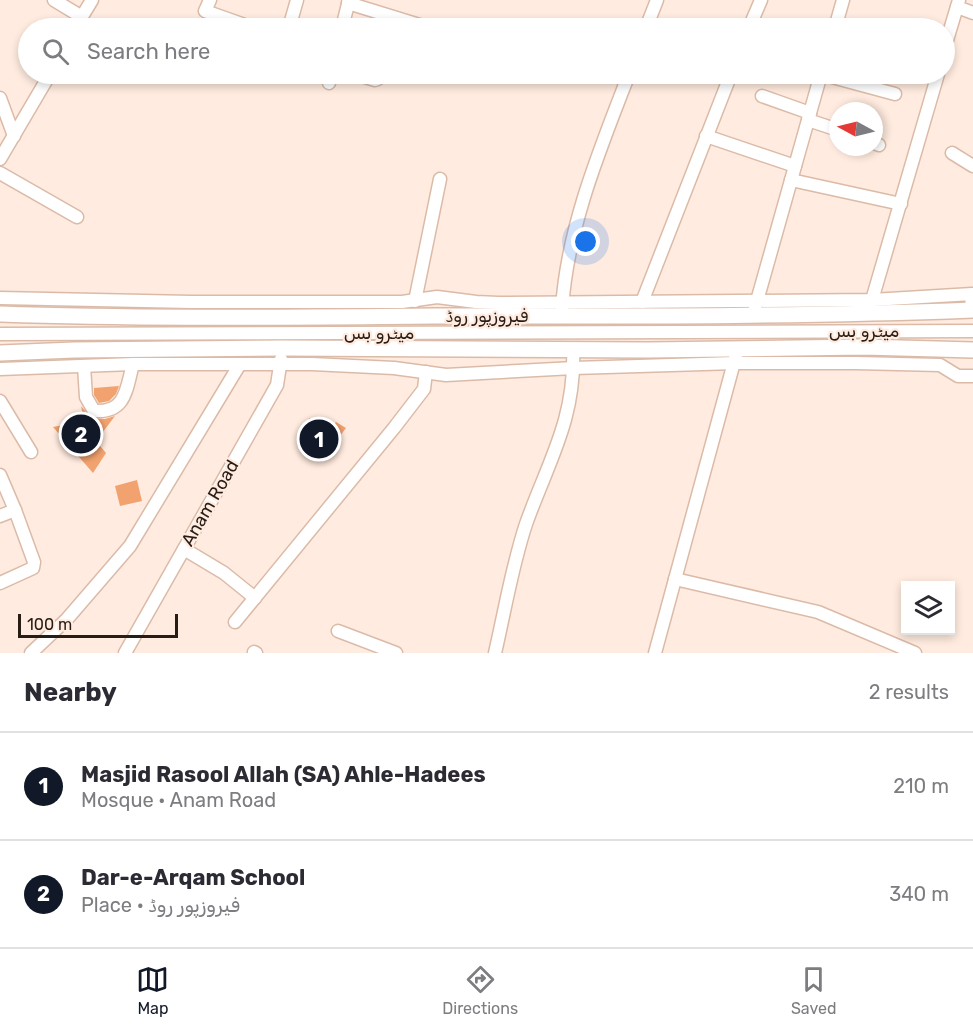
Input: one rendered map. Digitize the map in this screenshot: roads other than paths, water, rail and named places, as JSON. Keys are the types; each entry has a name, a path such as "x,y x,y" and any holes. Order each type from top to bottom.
{"main road":[{"name":"فیروزپور روڈ","path":"0,314 114,318 562,309 755,308 876,314 972,310"},
{"name":"فیروزپور روڈ","path":"0,353 77,361 282,348 573,349 736,355 864,347 973,350"}],"street":[{"path":"55,0 74,18"},
{"path":"82,18 92,0"},
{"path":"210,0 205,11 225,18"},
{"path":"292,18 297,0"},
{"path":"650,18 657,0"},
{"path":"753,18 760,0"},
{"path":"838,18 843,0"},
{"path":"344,18 348,1 384,18"},
{"path":"952,18 956,2 973,13"},
{"path":"0,159 44,84"},
{"path":"562,309 572,247 590,180 625,84"},
{"path":"642,302 727,84"},
{"path":"755,308 818,84"},
{"path":"858,84 895,94"},
{"path":"872,300 935,84"},
{"path":"762,96 829,126"},
{"path":"0,98 15,136"},
{"path":"706,136 795,166"},
{"path":"952,153 973,166"},
{"path":"0,173 77,217"},
{"path":"415,301 440,179"},
{"path":"791,180 901,204"},
{"path":"0,298 191,302 415,301 436,297 562,309 642,302 755,308 973,293 972,310"},
{"name":"میٹرو بس","path":"0,334 973,331"},
{"name":"Anam Road","path":"125,653 277,385 282,348"},
{"path":"495,653 520,545 566,422 574,368 573,349"},
{"path":"655,653 736,355"},
{"path":"0,369 77,361 133,364 176,356 240,364 312,364 472,375 491,371 574,368 736,355 940,366 958,376 973,376"},
{"path":"77,361 86,397 94,411 98,412 112,411 118,405 124,395 133,364"},
{"path":"31,653 67,620 130,546 240,364"},
{"path":"235,622 424,389 426,372"},
{"path":"0,401 31,452"},
{"path":"0,475 33,562 33,568 0,583"},
{"path":"0,516 15,510"},
{"path":"184,549 224,573 255,598"},
{"path":"675,579 818,612 915,653"},
{"path":"338,631 396,653"}],"place":[{"name":"Dar-e-Arqam School","path":"81,434"},
{"name":"Masjid Rasool Allah (SA) Ahle-Hadees","path":"319,439"}]}
